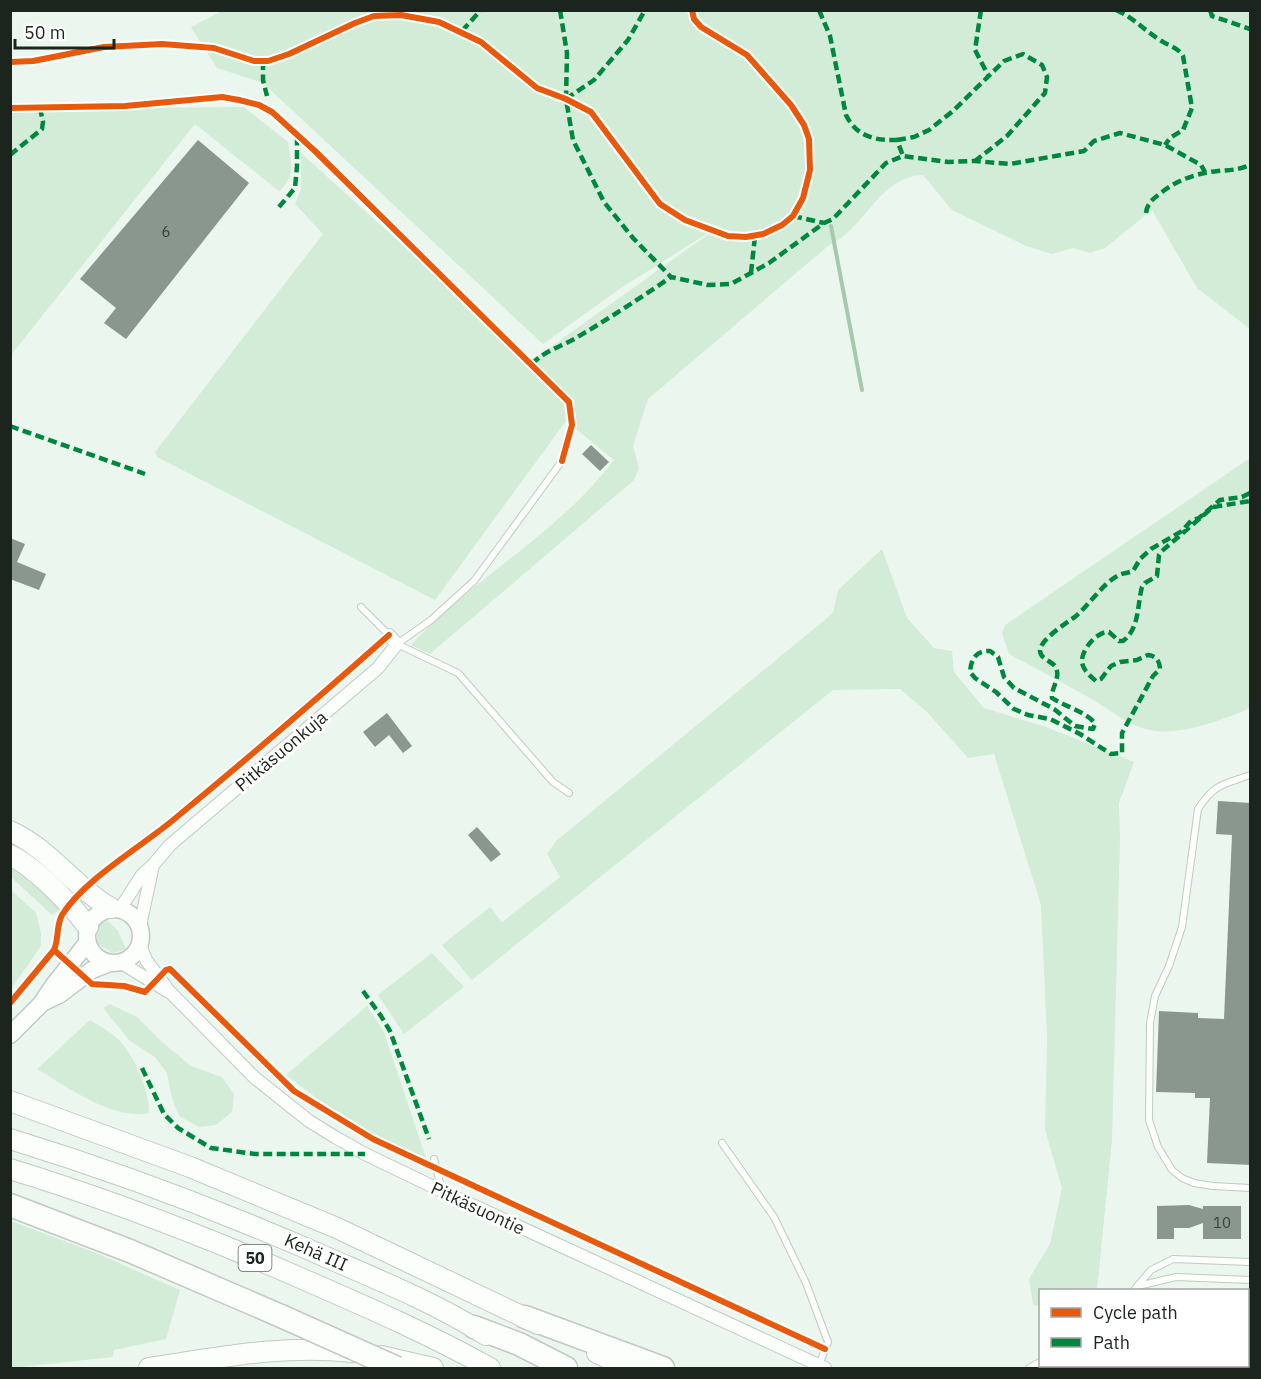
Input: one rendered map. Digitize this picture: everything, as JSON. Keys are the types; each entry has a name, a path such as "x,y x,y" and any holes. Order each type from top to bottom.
{"highway":[{"path":"10,831 26,838 85,890 116,908"},
{"path":"10,855 34,871 78,914 87,935"},
{"path":"10,1101 190,1167 326,1223 629,1368"},
{"name":"Kehä III","path":"10,1139 127,1177 266,1230 474,1327 543,1368"},
{"name":"Kehä III","path":"10,1169 246,1254 349,1299 490,1368"},
{"path":"10,1205 130,1251 396,1368"},
{"path":"525,1317 663,1368"},
{"path":"474,1327 519,1344 566,1368"},
{"path":"149,1368 232,1355 298,1349 327,1349 404,1360 433,1368"}],"main road":[{"path":"10,1035 41,1004 87,935 93,918 101,911 116,908 128,912 140,926 140,944 135,952 128,959 92,969 59,996 41,1004"},
{"path":"87,935 96,957 115,963"}],"street":[{"name":"Pitkäsuonkuja","path":"116,908 142,875 182,835 378,668 393,639"},
{"path":"140,926 153,865"},
{"name":"Pitkäsuontie","path":"140,944 146,960 169,991 255,1078 309,1121 365,1155 822,1367"},
{"name":"Pitkäsuontie","path":"115,963 169,991"}],"lane":[{"path":"393,639 431,620 474,581 562,461"},
{"path":"361,607 393,639 458,673 553,782 569,793"},
{"path":"1251,775 1217,787 1208,793 1198,809 1182,927 1169,966 1155,996 1150,1023 1149,1110 1149,1120 1158,1147 1172,1170 1194,1183 1251,1188"},
{"path":"722,1143 774,1217 806,1283 828,1342 822,1367"},
{"path":"434,1159 442,1191"},
{"path":"1136,1288 1151,1270 1173,1259 1251,1262"},
{"path":"1136,1288 1160,1279 1176,1277 1251,1280"}],"green space":[{"path":"222,11 1250,11 1250,329 1197,288 1152,210 1105,248 1090,253 1073,248 1052,254 1026,246 952,210 923,175 910,177 889,188 845,235 828,246 648,399 633,446 639,468 634,480 430,654 411,645 461,598 568,510 614,460 566,421 435,600 157,457 155,452 323,234 295,204 301,189 301,153 531,361 724,223 621,288 543,344 263,83 217,68 191,27"},
{"path":"244,107 288,142 291,169 284,186 279,191 195,124 11,355 11,109"},
{"path":"1250,458 1250,708 1192,728 1168,731 1148,730 1124,720 1095,701 1009,654 1002,633 1005,625"},
{"path":"882,549 907,618 934,648 952,651 954,672 984,708 1046,727 1134,762 1119,803 1112,1140 1097,1289 1039,1289 1039,1306 1033,1305 1029,1279 1050,1244 1062,1188 1045,1130 1047,1038 1041,905 994,754 968,758 926,711 900,689 833,690 472,980 442,945 490,907 502,922 560,877 547,854 556,841 833,613 838,590"},
{"path":"10,865 19,869 62,908 52,915 11,877"},
{"path":"10,889 36,913 41,933 41,946 11,989"},
{"path":"106,919 118,931 126,949 113,953 98,944 96,936"},
{"path":"432,953 464,987 404,1034 378,995"},
{"path":"110,1004 137,1017 191,1066 222,1077 234,1094 232,1112 216,1125 199,1127 179,1116 171,1095 167,1073 155,1057 130,1041 103,1008"},
{"path":"367,1006 384,1032 426,1158 372,1133 319,1100 286,1075"},
{"path":"90,1020 108,1031 124,1045 144,1084 149,1113 120,1112 105,1107 76,1093 37,1069"},
{"path":"11,1221 96,1253 180,1290 166,1339 114,1350 113,1357 11,1368"}],"building":[{"path":"198,140 249,183 126,339 104,323 116,308 80,279"},
{"path":"591,445 609,462 600,471 582,454"},
{"path":"10,538 25,544 17,562 46,574 39,590 10,579"},
{"path":"387,713 412,746 403,753 389,735 375,747 363,732"},
{"path":"1218,801 1251,803 1251,1165 1207,1163 1210,1098 1195,1098 1195,1093 1156,1092 1159,1011 1198,1013 1198,1018 1224,1019 1232,835 1216,834"},
{"path":"477,827 501,854 491,862 468,835"},
{"path":"1189,1205 1203,1209 1203,1206 1241,1206 1241,1239 1203,1239 1203,1223 1189,1228 1174,1228 1174,1239 1157,1239 1157,1206"}],"waterway":[{"path":"831,226 862,390"}],"marked path":[{"path":"462,31 481,10"},
{"path":"560,10 567,53 566,99 573,140 604,202 633,238 671,277 708,285 731,284 769,263 824,223 833,219 886,163 903,156 948,162 975,161 1010,164 1084,151 1094,141 1120,133 1165,145 1201,165 1205,172"},
{"path":"566,99 594,80 628,40 645,10"},
{"path":"819,10 830,36 846,115 850,122 867,136 897,140 903,156"},
{"path":"981,10 975,50 988,75"},
{"path":"1116,10 1176,49 1183,56 1192,108 1183,130 1170,138 1165,145"},
{"path":"1210,10 1212,16 1250,29"},
{"path":"897,140 914,137 929,130 953,111 1004,61 1023,54 1042,65 1047,77 1045,93 1007,136 975,161"},
{"path":"263,61 263,80 267,96"},
{"path":"10,155 42,129 40,108"},
{"path":"279,207 295,188 297,135"},
{"path":"1146,213 1154,199 1168,187 1182,180 1203,173 1238,169 1250,165"},
{"path":"793,216 824,223"},
{"path":"751,273 755,236"},
{"path":"532,364 552,349 576,338 624,309 671,277"},
{"path":"10,426 145,474"},
{"path":"1250,493 1242,497 1220,500 1199,518 1191,521 1182,531 1151,549 1140,559 1133,571 1113,579 1076,616 1044,641 1041,654 1054,665 1057,671 1052,698 1087,716 1095,724 1093,729 1075,726 1054,709 1014,688 1004,677 998,657 990,651 981,652 975,656 970,672 1014,709 1028,715 1050,719 1080,734 1111,754 1122,753 1122,733 1153,676 1160,669 1159,664 1157,659 1148,655 1137,660 1120,662 1111,666 1101,679 1096,681 1084,668 1082,662 1084,652 1095,638 1104,633 1109,632 1119,641 1123,641 1128,636 1135,623 1142,587 1157,576 1159,555 1162,551 1213,507 1250,501"},
{"path":"363,991 390,1031 429,1139"},
{"path":"142,1068 164,1114 178,1128 211,1148 255,1154 365,1154"}],"cycle path":[{"path":"10,62 33,61 104,47 162,44 214,48 254,61 268,61 374,16 401,15 439,22 481,42 537,88 591,112 660,204 685,220 728,236 746,237 763,234 782,225 793,216 803,198 810,170 809,139 804,125 791,105 747,55 701,27 694,19 692,10"},
{"path":"10,108 125,106 222,97 259,105 272,112 315,151 569,402 572,425 562,461"},
{"path":"54,950 62,915 84,889 200,798 389,635"},
{"path":"10,1003 54,950 92,984 124,986 145,992 166,970 170,969 294,1091 373,1139 825,1349"}]}
